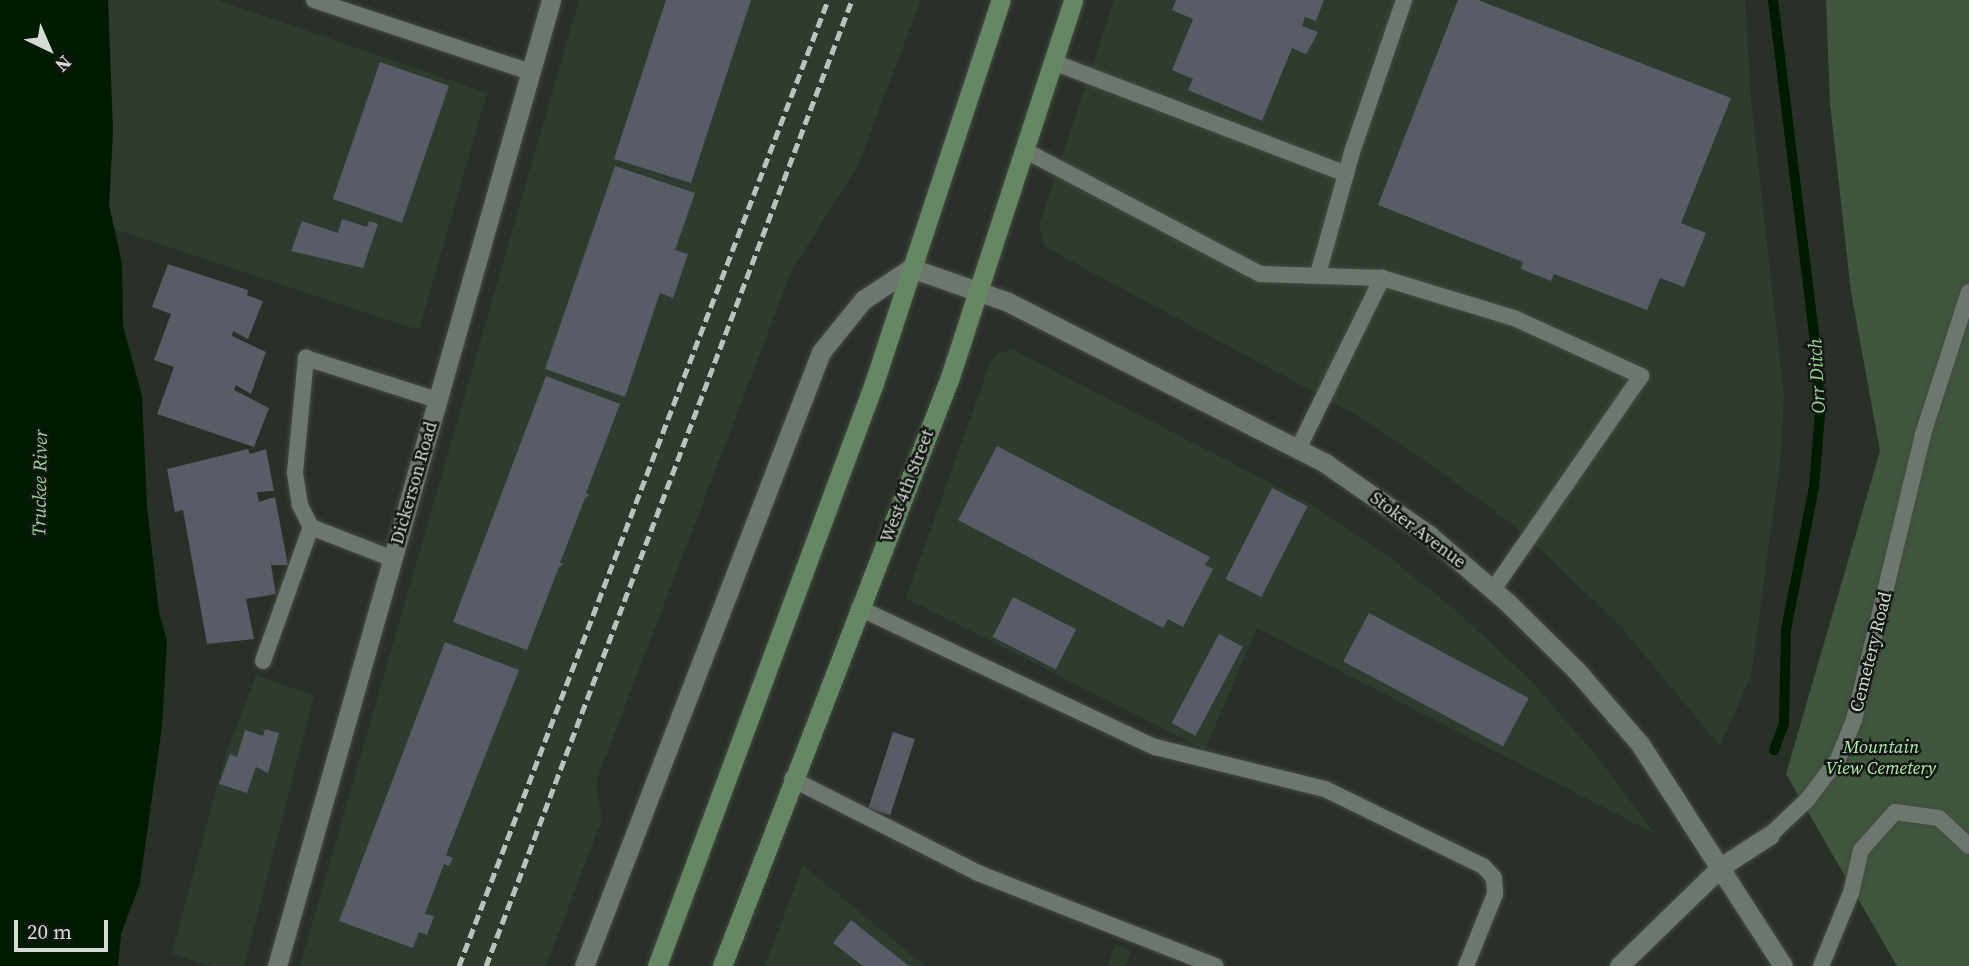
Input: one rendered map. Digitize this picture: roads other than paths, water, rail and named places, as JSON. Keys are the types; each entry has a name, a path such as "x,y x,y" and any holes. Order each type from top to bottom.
{"main road":[{"path":"657,966 870,396 1001,0"},
{"name":"West 4th Street","path":"722,966 792,779 950,377 1073,0"}],"street":[{"name":"Dickerson Road","path":"277,966 551,0"},
{"name":"Stoker Avenue","path":"911,268 978,290 1298,449 1429,535 1493,590 1577,671 1640,744 1722,866 1783,966"},
{"path":"584,966 821,352 863,300 911,268"},
{"name":"Cemetery Road","path":"1619,966 1722,866 1770,835"}],"lane":[{"path":"314,0 531,72"},
{"path":"1318,274 1346,174 1404,0"},
{"path":"1053,61 1346,174"},
{"path":"1024,150 1260,274 1382,278 1514,318 1641,376 1493,590"},
{"path":"1298,449 1382,278"},
{"name":"Cemetery Road","path":"1770,835 1808,799 1838,759 1854,720 1923,434 1969,292"},
{"path":"393,559 311,527 300,505 295,472 306,358 437,400"},
{"path":"263,661 311,527"},
{"path":"859,608 1155,747 1325,789 1483,866 1494,878 1495,894 1466,966"},
{"path":"792,779 978,873 1215,966"},
{"path":"1821,966 1852,893 1861,850 1895,812 1939,818 1969,846"}],"water":[{"name":"Truckee River","path":"0,0 108,0 113,131 109,205 122,264 123,326 142,396 147,506 159,612 167,641 162,726 140,883 121,934 118,966 0,966"}],"waterway":[{"name":"Orr Ditch","path":"1773,0 1816,349 1820,413 1814,487 1786,630 1784,724 1774,750"}],"railway":[{"path":"459,966 828,0"},
{"path":"486,966 852,0"}],"park label":[{"name":"Mountain View Cemetery","path":"1881,758"}]}
